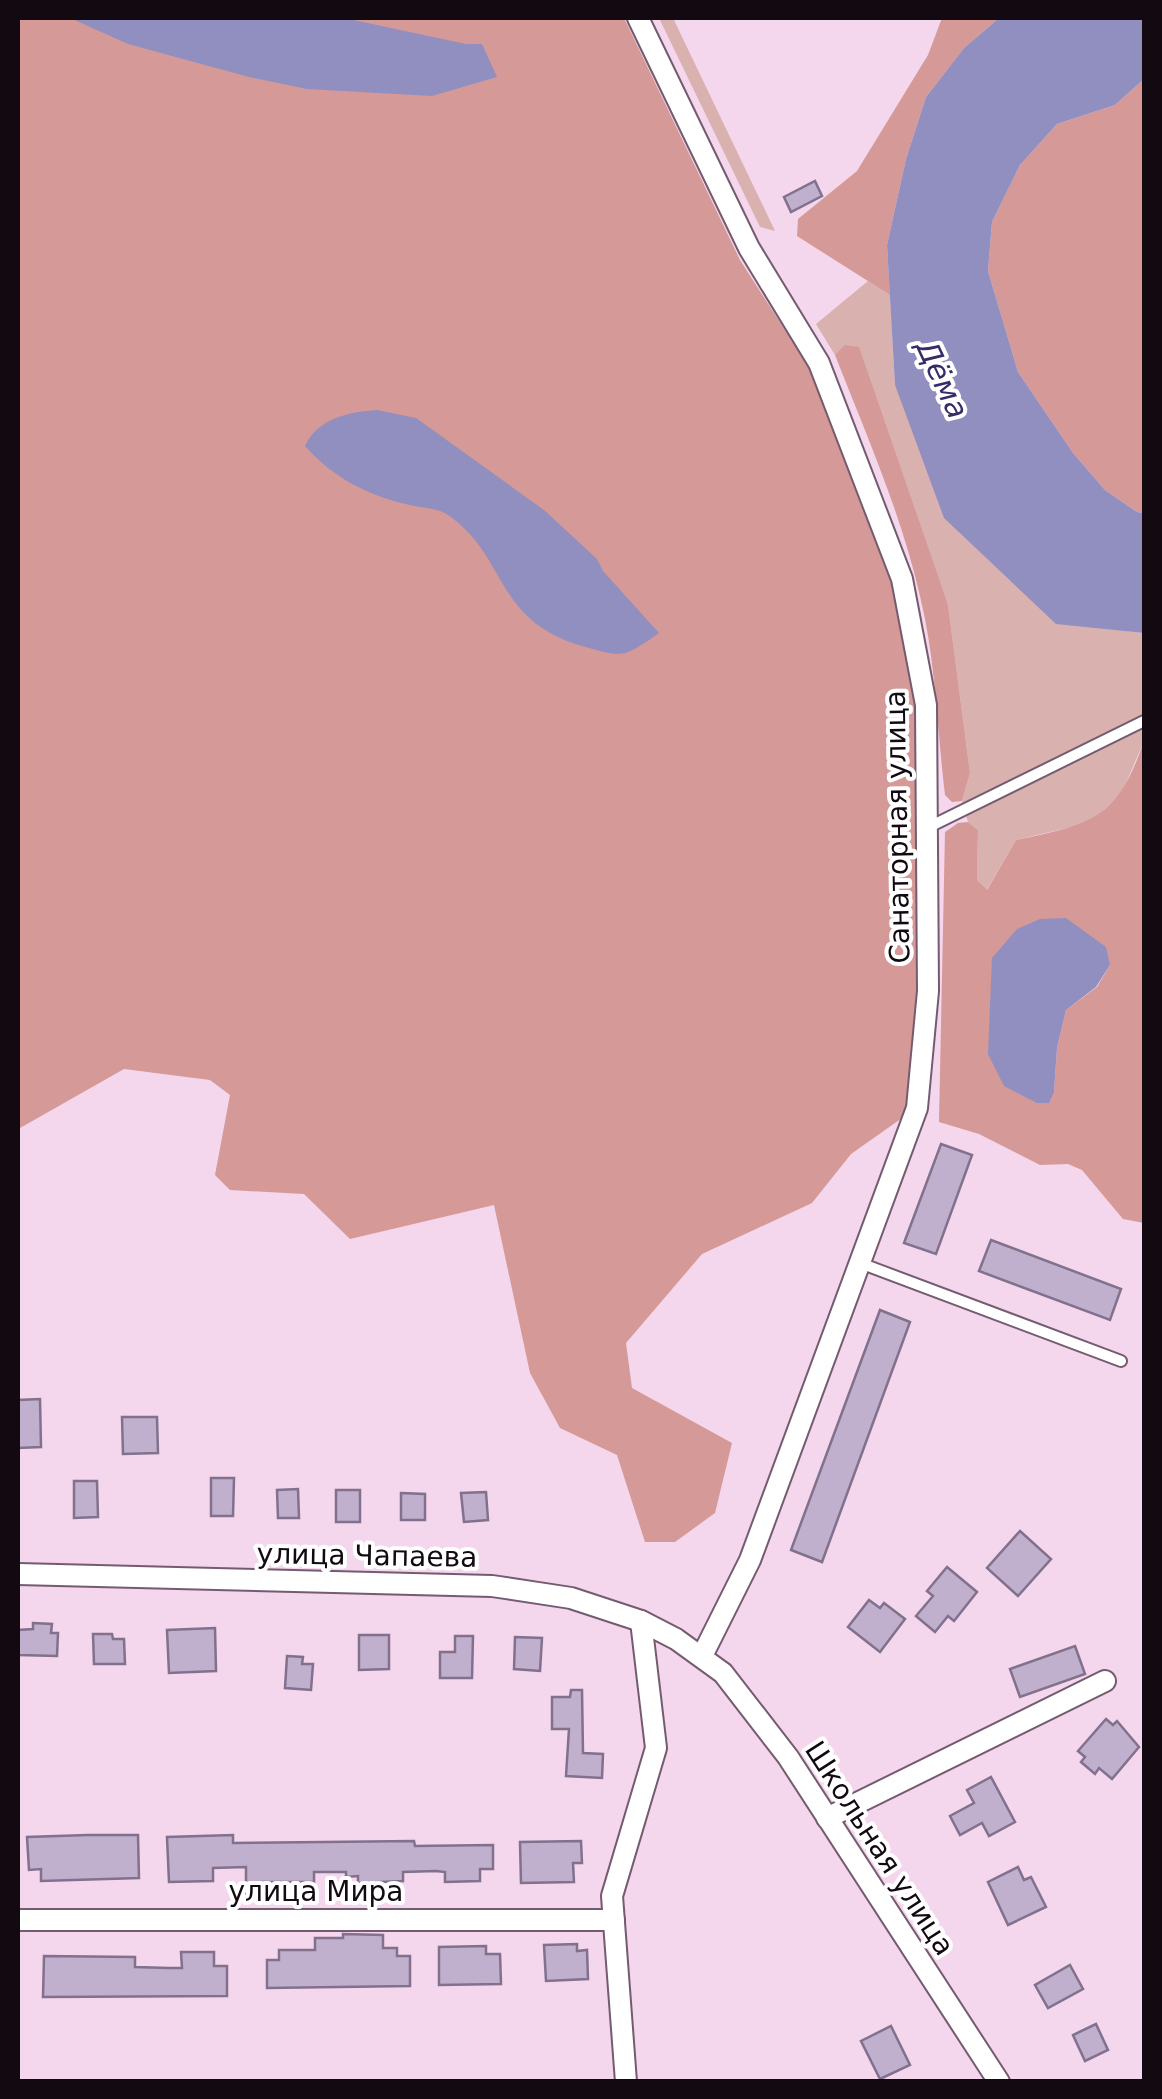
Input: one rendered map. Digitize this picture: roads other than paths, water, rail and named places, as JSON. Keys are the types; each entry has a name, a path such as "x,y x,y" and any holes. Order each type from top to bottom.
{"street":[{"name":"Санаторная улица","path":"638,18 749,248 818,363 902,579 926,705 928,991 919,1097 750,1560 702,1656"},
{"name":"улица Чапаева","path":"18,1574 492,1586 570,1598 642,1621 702,1656"},
{"path":"626,2082 612,1896 656,1748 642,1621"},
{"name":"Школьная улица","path":"702,1656 723,1673 757,1714 999,2082"},
{"path":"827,1818 1105,1681"},
{"name":"улица Мира","path":"18,1920 614,1920"}],"lane":[{"path":"928,828 1144,722"},
{"path":"860,1263 1120,1361"}],"water":[{"path":"70,18 344,18 482,44 497,77 432,96 307,89 128,44"},
{"name":"Дёма","path":"999,18 1144,18 1144,79 1115,105 1057,124 1020,165 992,222 988,271 1018,372 1073,453 1105,490 1144,513 1144,633 1056,624 944,518 895,385 887,245 906,159 926,97 964,48"},
{"path":"377,410 416,418 544,510 597,559 603,571 659,633 630,651 616,654 553,635 516,604 482,549 448,515 366,491 327,467 305,446 326,423 345,415"},
{"path":"1066,918 1106,947 1110,965 1096,987 1066,1010 1057,1048 1054,1092 1049,1103 1037,1103 1004,1086 988,1054 992,958 1017,929 1040,919"}]}
